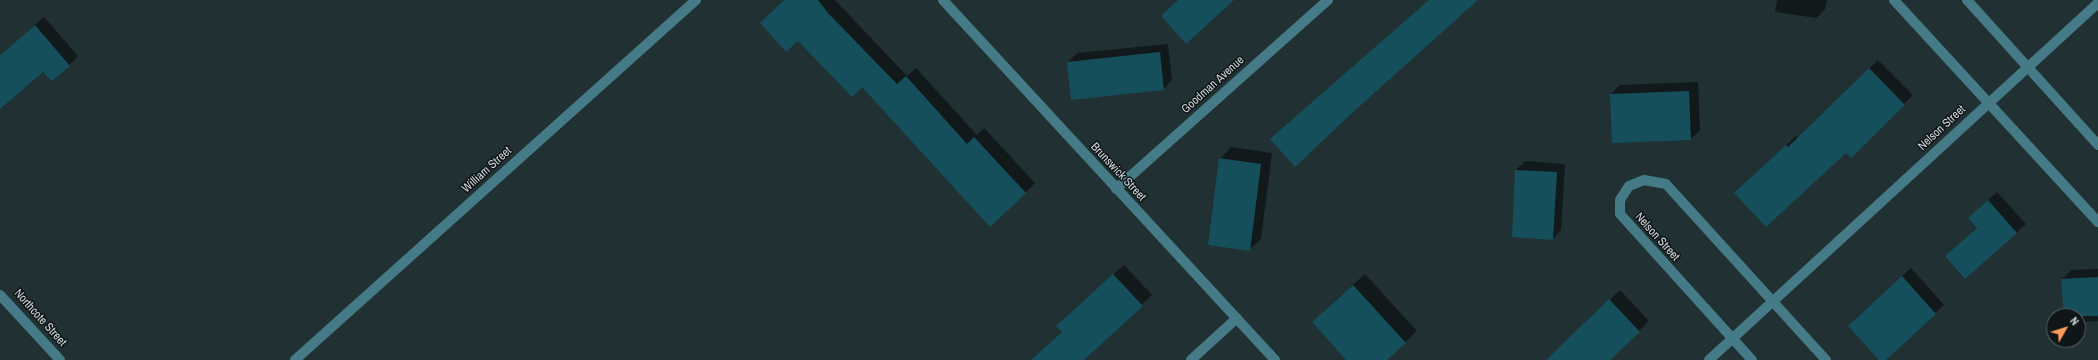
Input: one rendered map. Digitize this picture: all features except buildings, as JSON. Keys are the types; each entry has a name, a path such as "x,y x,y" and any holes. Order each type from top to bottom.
{"street":[{"name":"William Street","path":"295,360 696,0"},
{"name":"Brunswick Street","path":"944,0 1116,189 1275,360"},
{"name":"Goodman Avenue","path":"1116,189 1328,0"},
{"path":"1894,0 2098,222"},
{"path":"1967,0 2098,145"},
{"name":"Nelson Street","path":"1709,360 2098,3"},
{"name":"Nelson Street","path":"1752,360 1620,214 1620,200 1629,186 1644,180 1666,184 1826,360"},
{"name":"Northcote Street","path":"0,295 60,360"},
{"path":"1190,360 1236,318"}]}
